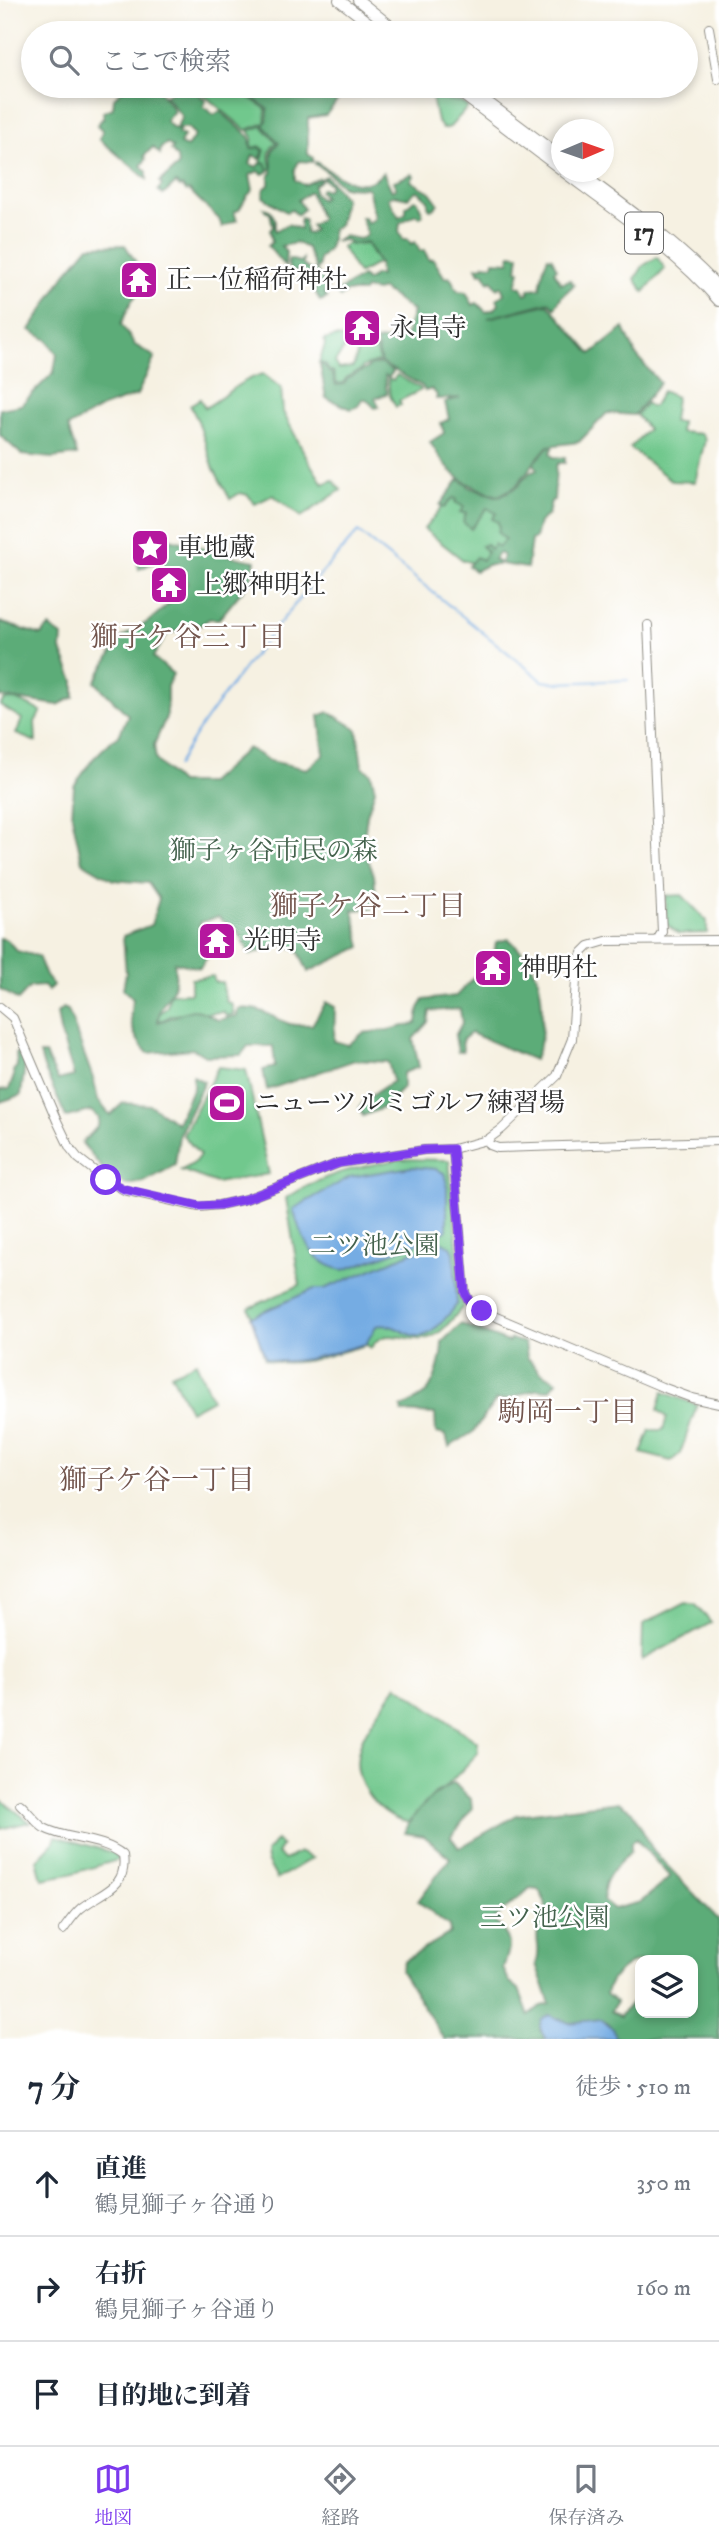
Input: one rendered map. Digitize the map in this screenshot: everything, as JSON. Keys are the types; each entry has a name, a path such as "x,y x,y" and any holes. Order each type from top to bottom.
{"main road":[{"path":"339,0 367,21"},
{"path":"358,0 384,21"},
{"name":"17","path":"467,98 551,162"},
{"path":"482,98 551,150"},
{"name":"17","path":"577,182 659,244 704,283 719,301"},
{"name":"17","path":"592,182 663,237 719,288"}],"street":[{"path":"709,28 718,79"},
{"path":"648,625 662,932 657,940"},
{"path":"0,1007 13,1018 70,1148 78,1158 106,1180 124,1189 199,1206 219,1205 246,1199 350,1161 424,1150 453,1149 487,1140 557,1076 572,1039 576,972 582,953 589,946 606,941 719,940"},
{"path":"487,1140 490,1145 498,1148 719,1141"},
{"path":"453,1149 465,1293 469,1301 482,1311 662,1387 719,1404"},
{"path":"20,1804 43,1827 110,1846 123,1855 125,1867 120,1880 80,1909 63,1930"}],"green space":[{"path":"114,98 165,98 174,111 166,121 173,128 180,130 178,133 184,136 180,144 187,147 195,135 188,128 176,128 182,117 167,98 203,98 206,101 203,106 214,115 220,111 250,137 251,149 259,147 264,151 260,159 253,155 250,164 257,167 265,163 268,171 263,174 258,171 250,175 253,190 239,210 234,212 237,220 222,227 219,219 189,190 186,191 176,183 163,195 158,190 162,185 160,182 178,166 177,158 171,150 173,148 167,143 161,148 160,154 153,147 144,156 146,159 141,166 147,172 147,179 99,139 103,131 97,125 104,117 103,112 113,108"},
{"path":"207,98 250,98 266,109 265,123 246,130"},
{"path":"252,98 339,98 326,115 308,118 308,154 313,158 313,162 299,161 295,169 295,180 304,185 319,178 321,180 314,185 314,193 321,200 324,197 319,191 329,188 329,184 322,178 326,176 345,198 339,226 333,228 329,248 319,259 319,267 316,269 307,248 297,243 281,246 286,252 285,267 268,246 272,242 270,230 273,227 270,213 264,208 270,210 275,219 275,231 288,224 300,229 300,218 304,219 308,234 314,230 311,225 321,219 310,192 298,200 304,209 297,215 292,210 286,212 263,197 272,173 272,153 279,143 263,125 267,121 268,109"},
{"path":"432,98 461,102 468,107 450,127 443,129 437,121"},
{"path":"262,126 277,143 270,150 269,171 265,162 261,163 265,150 260,146 251,148 253,137 249,131"},
{"path":"316,162 349,181 358,183 367,183 383,172 392,191 396,189 394,181 412,174 414,176 411,181 430,192 438,203 435,208 430,209 428,200 417,190 408,198 394,195 388,198 399,217 406,213 406,207 414,200 418,201 423,215 420,217 416,214 400,223 399,231 403,239 408,239 411,244 415,242 420,251 424,250 429,260 433,259 445,278 450,277 458,291 466,292 473,305 477,303 486,312 495,309 499,304 497,299 504,294 501,286 497,288 492,280 489,282 477,267 484,264 493,265 494,261 509,262 511,254 519,255 517,270 520,271 516,286 522,287 525,294 528,294 529,289 540,288 544,266 548,257 552,258 557,269 554,271 561,283 570,280 574,285 561,297 555,308 549,302 488,318 548,304 591,354 624,328 636,355 660,383 634,415 607,413 579,442 548,446 534,462 549,446 553,446 550,453 553,457 565,458 565,463 558,463 556,467 554,500 551,501 548,515 539,522 535,538 531,540 527,568 501,564 503,555 498,553 494,560 499,562 498,565 487,565 475,571 468,566 476,557 482,560 487,552 481,546 486,544 490,549 494,544 499,547 505,539 497,532 498,522 492,519 496,513 487,508 471,529 463,522 466,513 460,513 464,507 455,502 456,499 453,498 444,508 440,505 459,479 471,488 498,497 517,487 529,473 537,470 534,463 515,487 498,496 465,482 444,463 430,442 444,433 441,423 449,419 445,402 460,398 436,399 437,395 432,389 425,391 422,386 381,363 376,341 405,338 413,311 382,289 346,292 340,297 336,292 362,277 367,281 375,275 380,276 379,263 367,242 352,244 346,240 335,241 344,236 360,239 367,234 361,217 368,223 375,218 368,188 343,187 315,164"},
{"path":"348,243 366,243 378,263 358,274 342,247"},
{"path":"125,245 149,283 132,300 121,324 135,345 155,357 137,395 103,407 68,427 77,455 52,458 22,455 0,435 0,409 21,405 54,372 57,354 47,340 30,330 64,276 89,246"},
{"path":"657,257 665,269 644,292 635,279 643,266"},
{"path":"289,259 300,262 303,259 303,265 317,271 328,289 324,293 327,298 320,301 311,283 297,270 291,273"},
{"path":"344,338 346,346 335,362 339,369 353,367 358,351 376,349 380,361 362,367 343,383 337,384 333,371 329,371 325,364 319,363 324,340"},
{"path":"381,363 393,372 389,377 385,376 387,394 375,398 379,407 375,408 366,399 362,399 358,406 351,409 326,398 320,364 332,372 336,385 344,384 348,378 368,366"},
{"path":"263,374 281,388 283,412 323,484 333,480 341,490 301,517 273,495 255,504 248,495 240,493 230,499 214,469 190,405 200,399 205,408 240,384"},
{"path":"397,375 421,390 399,401 401,405 396,407 390,396 388,378 393,380"},
{"path":"662,391 676,397 673,422 681,422 680,432 702,434 705,440 695,482 672,481 630,448 648,429 636,415 646,403 654,406"},
{"path":"454,492 488,505 507,536 495,552 477,565 463,560 424,529"},
{"name":"獅子ヶ谷市民の森","path":"170,539 255,561 251,580 219,619 209,619 198,627 168,633 153,657 173,674 167,686 167,715 154,745 156,760 179,783 209,783 248,748 270,761 307,769 324,754 319,716 329,712 357,729 362,767 371,773 375,790 367,815 363,846 374,875 376,897 373,908 353,910 361,947 308,972 298,950 283,944 250,955 239,933 218,917 201,922 199,935 208,956 200,968 174,962 175,983 162,1006 158,1022 193,1010 218,1020 237,1016 238,1009 246,1008 290,1024 312,1025 326,1002 335,1007 334,1041 348,1045 363,1033 417,1023 419,1008 424,1000 456,996 478,973 490,977 503,967 494,954 496,942 509,939 532,965 539,982 542,1034 534,1060 471,1033 462,1040 463,1051 458,1052 455,1036 462,1023 460,1009 430,1011 428,1022 413,1039 419,1067 403,1073 403,1088 383,1108 363,1116 359,1108 366,1099 393,1081 388,1062 355,1060 267,1090 263,1070 275,1067 273,1046 248,1046 241,1055 205,1056 193,1049 148,1053 138,1041 131,1021 133,999 123,989 126,973 123,936 151,925 159,899 148,883 113,880 82,862 72,816 74,786 93,759 119,736 128,715 95,682 120,639 149,621 172,601 188,582 155,562 139,569 138,564 151,555 157,543"},
{"path":"0,622 41,635 49,627 62,636 61,650 74,681 74,697 58,705 0,697"},
{"path":"15,699 41,711 35,722 36,742 16,734 22,719 0,705 4,700"},
{"path":"682,895 707,921 707,933 679,934 666,924 666,896"},
{"path":"0,938 7,940 17,951 38,956 53,985 48,991 44,986 30,987 18,1000 0,989"},
{"path":"213,976 215,982 222,982 226,1002 231,1003 234,1014 226,1016 224,1012 172,1015 161,1021 157,1016 167,1007 170,994 191,993 191,979"},
{"path":"63,1008 68,1010 94,1081 98,1100 110,1115 123,1103 150,1105 177,1123 193,1087 193,1076 204,1082 179,1135 175,1165 144,1182 126,1185 101,1167 82,1143 98,1126 99,1118 91,1111 66,1117 40,1054 45,1054 58,1080 74,1076 57,1013"},
{"path":"20,1052 25,1065 21,1095 0,1102 0,1090 9,1089 13,1071 17,1066 16,1053"},
{"name":"ニューツルミゴルフ練習場","path":"218,1067 246,1070 269,1174 216,1183 181,1170 193,1164 200,1155 183,1135"},
{"name":"二ツ池公園","path":"401,1159 449,1160 463,1307 444,1328 431,1337 383,1337 371,1348 367,1345 303,1361 277,1362 265,1359 249,1308 300,1285 286,1198 315,1182 342,1172"},
{"path":"461,1324 508,1342 511,1339 525,1343 527,1357 539,1371 557,1381 550,1390 534,1390 496,1400 473,1432 449,1447 446,1435 436,1433 435,1414 402,1412 401,1408 426,1393 438,1369 442,1342"},
{"path":"196,1362 212,1399 190,1411 171,1374"},
{"path":"663,1392 697,1405 680,1454 671,1461 641,1453 650,1430 663,1430 667,1417 658,1410"},
{"path":"686,1602 696,1604 711,1623 642,1660 643,1624"},
{"path":"397,1685 477,1742 478,1753 445,1788 435,1793 409,1823 390,1815 374,1802 359,1776 357,1762 364,1735"},
{"name":"三ツ池公園","path":"454,1783 471,1799 472,1809 451,1837 459,1848 517,1815 618,1802 632,1811 654,1852 719,1920 719,2039 616,2039 609,2024 603,2021 577,2024 549,2015 540,2030 546,2039 444,2039 401,1971 404,1961 450,1933 449,1926 418,1901 450,1858 424,1836 405,1833 418,1811","holes":["636,1839 670,1877 641,1902 614,1909 604,1901 607,1879 631,1851 631,1842","530,1888 538,1889 546,1907 537,1935 536,1964 550,2004 541,2006 529,2015 519,1989 509,1981 503,1968 509,1942 494,1920"]},
{"path":"0,1799 30,1822 0,1829"},
{"path":"56,1836 114,1853 118,1860 42,1879 37,1860 54,1842"},
{"path":"276,1840 282,1846 277,1854 285,1860 299,1852 312,1858 277,1879 267,1861 266,1852"}],"water":[{"path":"411,1167 436,1169 444,1173 447,1184 447,1230 438,1236 344,1270 333,1267 316,1256 304,1239 293,1209 350,1177"},
{"path":"440,1241 451,1246 454,1253 457,1304 430,1333 415,1336 393,1327 376,1326 366,1344 300,1360 275,1360 265,1357 251,1317 314,1289 324,1289"},
{"path":"549,2015 569,2023 601,2019 614,2030 616,2039 546,2039 540,2023"}],"waterway":[{"path":"177,766 200,728 244,668 358,532 543,681 556,683 628,680"}],"place":[{"name":"正一位稲荷神社","path":"139,280"},
{"name":"永昌寺","path":"362,328"},
{"name":"車地蔵","path":"150,548"},
{"name":"上郷神明社","path":"169,585"},
{"name":"光明寺","path":"217,941"},
{"name":"神明社","path":"493,968"},
{"name":"ニューツルミゴルフ練習場","path":"227,1103"}],"district":[{"name":"獅子ケ谷三丁目","path":"188,637"},
{"name":"獅子ケ谷二丁目","path":"368,906"},
{"name":"駒岡一丁目","path":"568,1412"},
{"name":"獅子ケ谷一丁目","path":"157,1480"}],"route":[{"path":"106,1180 124,1189 199,1206 219,1205 246,1199 339,1163 424,1150 453,1149 465,1293 469,1301 482,1311"}]}
